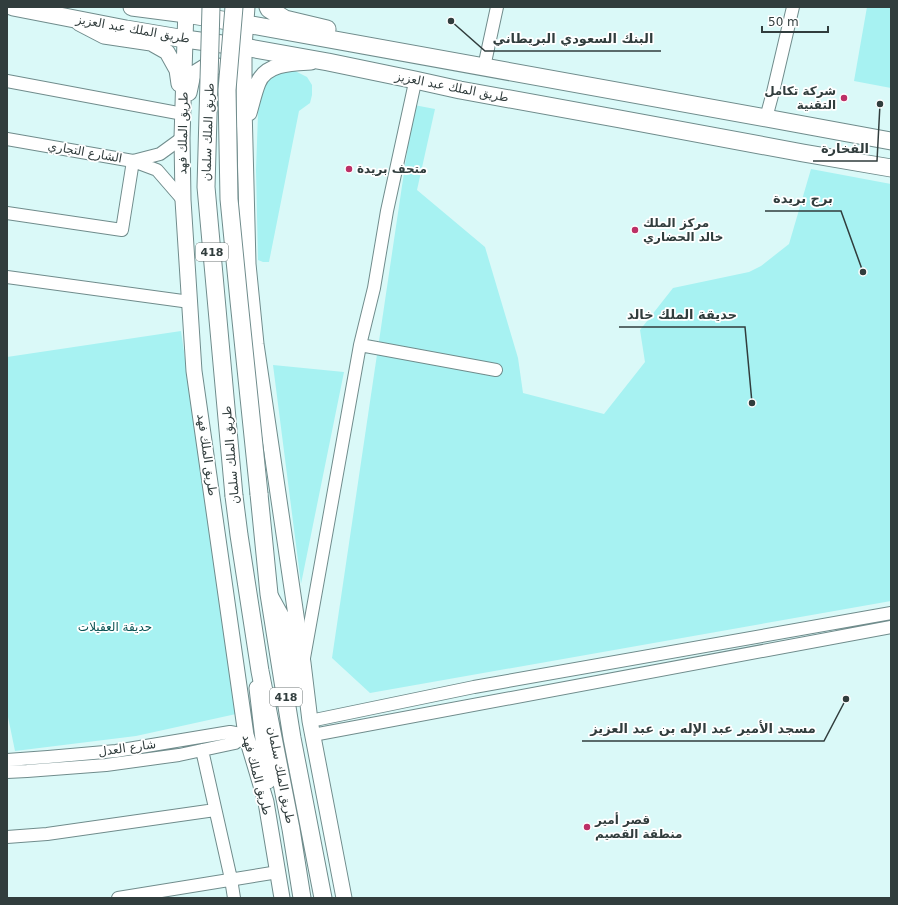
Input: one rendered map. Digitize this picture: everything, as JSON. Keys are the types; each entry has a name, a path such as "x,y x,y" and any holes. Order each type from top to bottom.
{"highway":[{"name":"طريق الملك عبد العزيز","path":"13,7 185,39 244,47 323,61 460,90 891,168"},
{"name":"طريق الملك عبد العزيز","path":"132,7 186,11 246,24 891,141"},
{"name":"طريق الملك سلمان","path":"211,7 206,187 234,496 260,672 291,829 302,898"},
{"name":"طريق الملك سلمان","path":"234,7 228,90 229,199 239,301 269,594 292,738 324,898"},
{"path":"268,7 273,12 285,19 332,30 398,52"}],"main road":[{"path":"247,7 244,47 244,130 248,264 256,344 304,664 311,728 344,898"},
{"name":"طريق الملك فهد","path":"186,11 182,138 183,200 194,371 246,735 266,802 282,898"},
{"path":"71,18 104,36 150,43 167,52 177,70 183,114"},
{"path":"244,130 258,82 264,73 276,66 323,61"},
{"path":"183,114 193,74 209,64 232,69 240,81 244,106"},
{"path":"269,594 282,618 301,702 311,728"},
{"path":"260,672 256,690 268,783 266,802"}],"street":[{"path":"484,67 497,7"},
{"path":"766,118 793,7"},
{"path":"304,664 360,345 374,288 387,211 415,80"},
{"path":"7,81 183,114"},
{"name":"الشارع التجاري","path":"7,138 133,161 160,154 182,138"},
{"path":"7,213 122,230 133,161 157,170 183,200"},
{"path":"7,277 190,302"},
{"path":"360,345 496,370"},
{"path":"311,728 474,687 891,612"},
{"path":"311,728 891,627"},
{"name":"شارع العدل","path":"7,758 48,757 116,751 230,732 246,735"},
{"path":"7,772 106,765 179,755 235,743 246,735"},
{"path":"202,750 234,898"},
{"path":"7,836 47,834 216,810"},
{"path":"118,898 278,872"}],"green space":[{"path":"867,7 891,7 891,88 854,81"},
{"path":"291,69 307,77 312,85 312,95 310,103 299,111 269,262 263,262 258,260 256,170 259,86 266,75"},
{"path":"414,105 435,109 417,190 485,247 518,358 523,393 604,414 645,362 640,330 673,288 749,272 761,266 789,244 811,169 891,184 891,601 370,693 332,658"},
{"name":"حديقة العقيلات","path":"181,331 236,714 136,736 15,751 7,712 7,357"},
{"path":"273,365 344,372 301,584"}],"place":[{"name":"البنك السعودي البريطاني","path":"451,21"},
{"name":"شركة تكامل التقنية","path":"844,98"},
{"name":"الفخارة","path":"880,104"},
{"name":"متحف بريدة","path":"349,169"},
{"name":"مركز الملك خالد الحضاري","path":"635,230"},
{"name":"برج بريدة","path":"863,272"},
{"name":"حديقة الملك خالد","path":"752,403"},
{"name":"مسجد الأمير عبد الإله بن عبد العزيز","path":"846,699"},
{"name":"قصر أمير منطقة القصيم","path":"587,827"}]}
